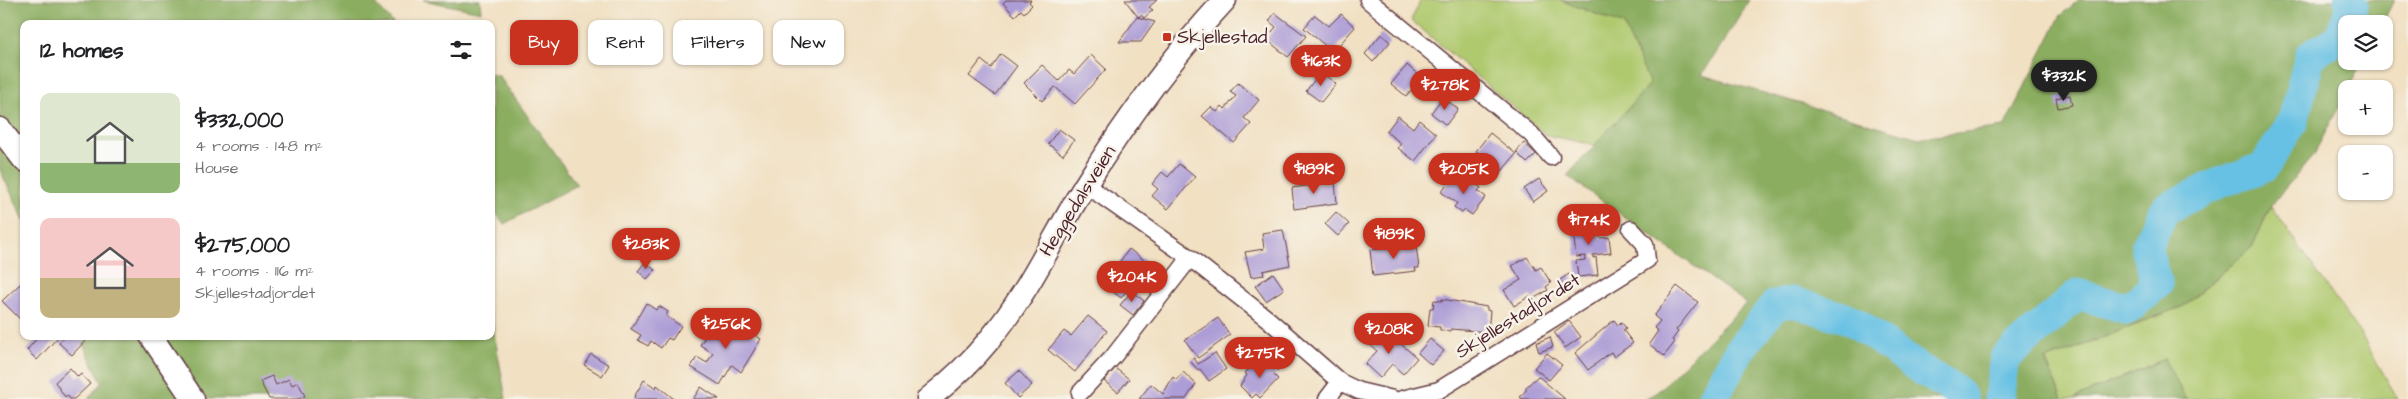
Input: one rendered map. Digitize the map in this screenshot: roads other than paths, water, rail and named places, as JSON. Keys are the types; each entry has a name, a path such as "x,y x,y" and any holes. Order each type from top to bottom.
{"main road":[{"name":"Heggedalsveien","path":"928,399 966,366 991,338 1015,304 1086,185 1145,95 1198,29 1225,0"},
{"path":"0,129 20,155"},
{"path":"154,340 193,399"}],"street":[{"path":"1368,0 1530,134 1551,157"},
{"path":"1086,185 1190,258 1269,320 1340,382 1359,391 1393,399"},
{"name":"Skjellestadjordet","path":"1402,399 1439,390 1647,260 1645,244 1631,229"},
{"path":"1080,393 1113,357 1190,258"},
{"path":"1327,399 1340,382"}],"waterway":[{"path":"1999,399 2005,358 2078,294 2128,309 2157,284 2146,248 2165,209 2219,183 2264,167 2293,121 2310,56 2340,37 2352,4 2349,0"},
{"path":"1712,399 1741,348 1775,305 1793,302 1852,320 1920,369 1958,392 1962,399"}],"place":[{"name":"Skjellestad","path":"1167,37"}]}
